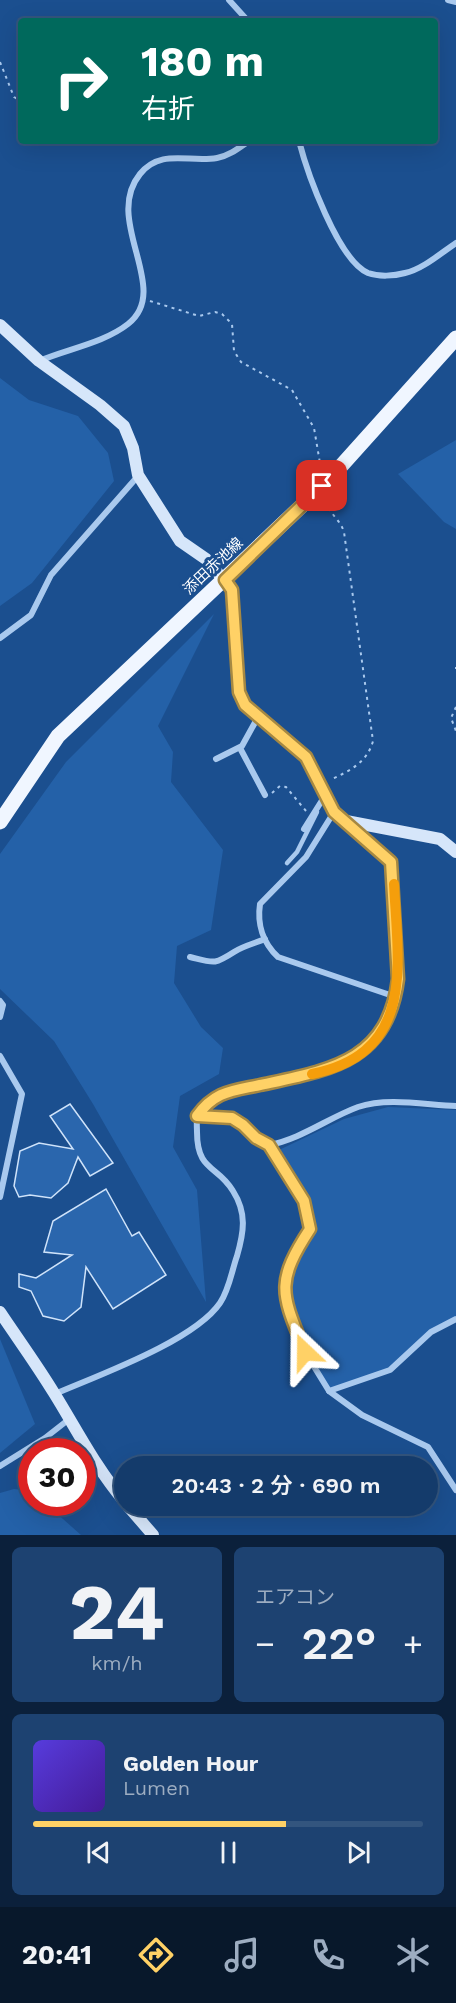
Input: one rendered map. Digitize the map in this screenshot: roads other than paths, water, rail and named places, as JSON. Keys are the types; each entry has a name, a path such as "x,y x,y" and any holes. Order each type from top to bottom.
{"main road":[{"name":"添田赤池線","path":"0,822 58,736 311,498 456,338"}],"street":[{"path":"229,0 245,18"},
{"path":"448,0 456,2"},
{"path":"39,361 115,332 130,323 139,310 144,293 142,276 126,212 129,194 139,174 161,159 218,158 228,155 244,144"},
{"path":"300,144 306,171 336,236 359,266 368,273 384,276 405,273 456,243"},
{"path":"0,325 39,361 100,405 124,426 133,448 138,475 180,541 206,559 232,590 239,692 245,705 306,757 323,799 346,821 353,832 381,851 391,862 398,979 392,1013 378,1037 355,1058 318,1073 225,1092 208,1101 197,1116 197,1142 203,1163 232,1189 242,1209 244,1221 242,1239 222,1301 210,1315 157,1348 55,1394"},
{"path":"0,638 31,615 51,575 138,475"},
{"path":"216,759 240,748 258,717"},
{"path":"240,748 265,795"},
{"path":"304,829 323,799"},
{"path":"334,812 306,857 260,904 259,922 266,939 278,957 396,997"},
{"path":"346,821 440,839 456,852"},
{"path":"190,957 207,961 222,960 234,952 266,939"},
{"path":"0,1001 3,1005 0,1017"},
{"path":"0,1056 22,1094 0,1197"},
{"path":"269,1145 284,1142 359,1107 392,1103 456,1106"},
{"path":"197,1116 232,1118 256,1138 269,1145 304,1201 310,1229 293,1256 285,1275 286,1308 305,1352 329,1391 362,1415 428,1447 456,1490"},
{"path":"0,1312 55,1394 68,1420 114,1489"},
{"path":"329,1391 390,1370 431,1332 456,1319"},
{"path":"0,1466 68,1420"},
{"path":"137,1516 153,1535"}],"lane":[{"path":"287,863 297,852 323,799"}]}
